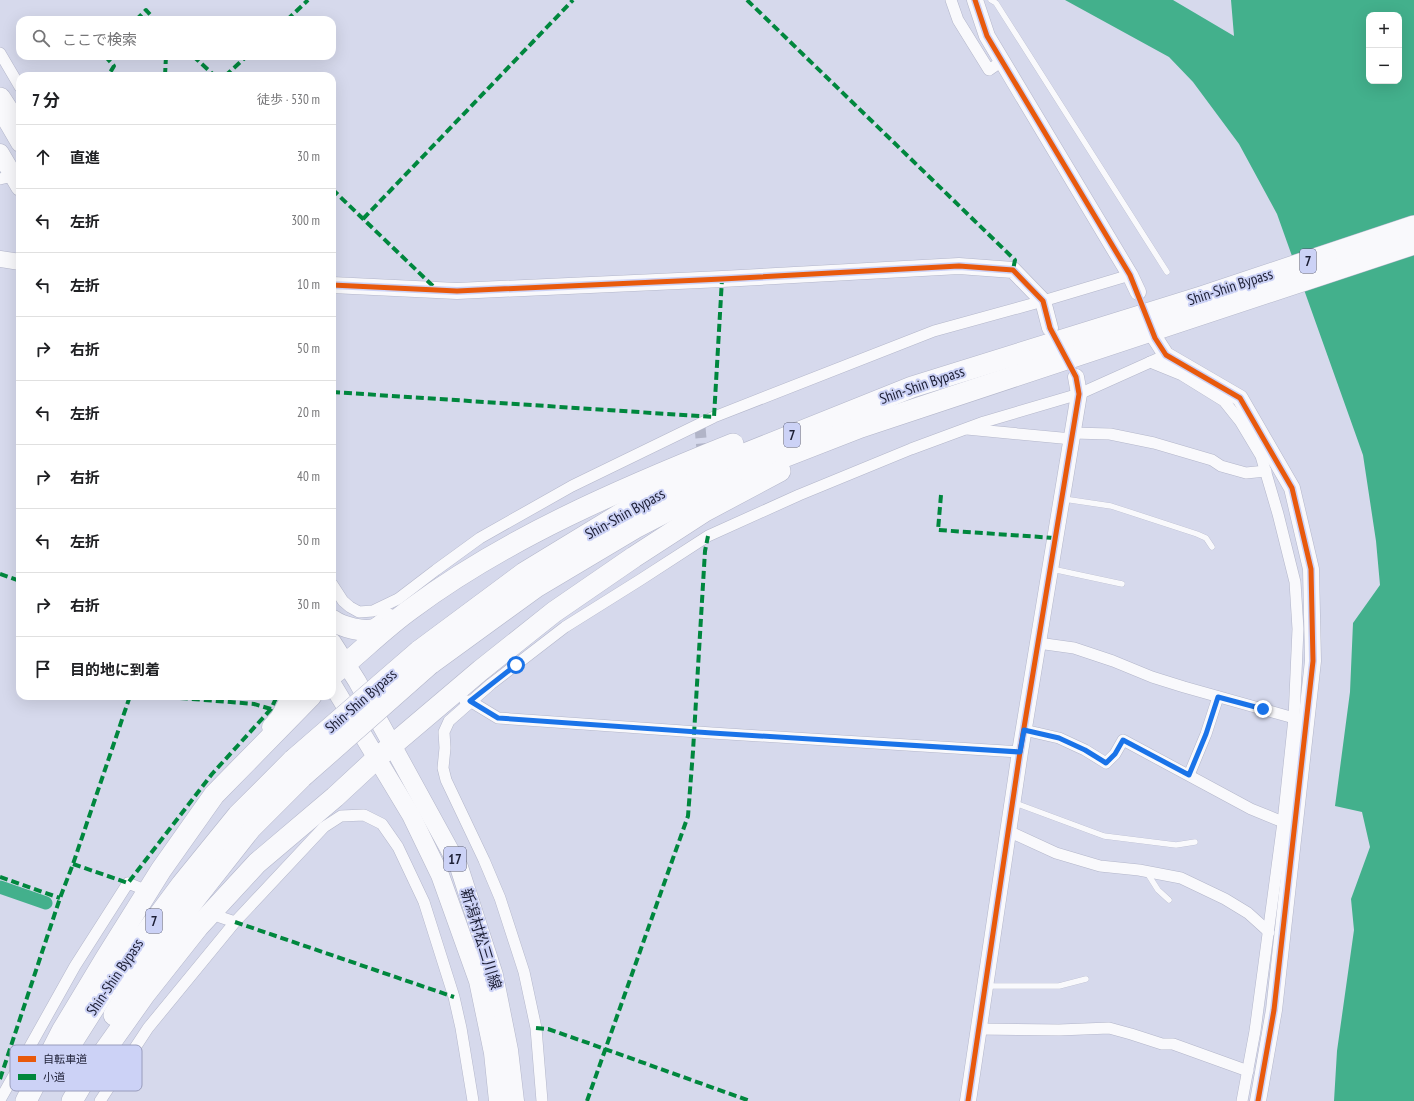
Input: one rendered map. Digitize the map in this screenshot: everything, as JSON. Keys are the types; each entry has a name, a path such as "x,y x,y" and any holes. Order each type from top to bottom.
{"highway":[{"path":"0,98 16,123"},
{"name":"Shin-Shin Bypass","path":"425,658 536,587 635,528 735,476 862,427 1207,304 1414,226"},
{"name":"Shin-Shin Bypass","path":"71,1045 118,970 182,884 238,815 297,769 524,573 624,512 726,461 912,387 1414,244"},
{"path":"339,669 410,609 437,591 507,547 604,499 688,462 768,430 912,387"},
{"path":"109,1045 145,994 198,927 257,863 338,806 376,759 481,670 554,612 634,557 705,511 862,427"},
{"path":"336,622 349,628 363,630 376,629 403,602 437,591"},
{"path":"55,1045 161,870 214,795 307,700"},
{"name":"Shin-Shin Bypass","path":"95,1045 133,984 190,906 297,769"},
{"path":"26,1101 31,1091"},
{"name":"Shin-Shin Bypass","path":"39,1101 44,1091"},
{"name":"Shin-Shin Bypass","path":"63,1101 68,1091"},
{"path":"72,1101 78,1091"}],"main road":[{"path":"0,110 16,136"},
{"path":"0,153 11,181"},
{"name":"新潟村松三川線","path":"336,657 339,669 393,745 459,867 494,975 509,1050 515,1101"},
{"name":"新潟村松三川線","path":"336,691 411,815 440,876 478,981 494,1053 498,1101"},
{"path":"232,776 279,718 289,700"}],"street":[{"path":"951,0 958,20 989,70 1002,61"},
{"path":"975,0 987,36 1130,275 1138,292"},
{"path":"0,53 16,80"},
{"path":"0,259 16,261"},
{"path":"336,285 464,291 959,266 1013,270 1043,301 1050,328"},
{"path":"336,590 343,601 359,612 373,611 403,602 436,570 480,538 572,486 714,417 934,331 1130,275"},
{"path":"1155,338 1166,355 1240,398 1292,488 1311,569 1312,661 1274,1010 1258,1101"},
{"path":"542,1101 536,1028 524,972 500,898 484,860 446,780 443,768 445,748 444,732 449,721 470,701 565,627 708,536 799,495 911,449 990,420 1080,394 1166,355"},
{"path":"1150,362 1182,375 1224,401 1240,421 1261,456 1278,514 1295,582 1298,629 1294,718 1269,932 1242,1101"},
{"path":"968,1101 1020,752 1080,394 1076,377"},
{"path":"700,427 714,417"},
{"path":"965,429 1072,436 1110,434 1154,443 1212,460 1221,466 1246,473 1266,471"},
{"path":"707,522 708,536"},
{"path":"1038,643 1074,648 1168,682 1294,718"},
{"path":"1189,775 1206,734 1218,697"},
{"path":"446,699 470,701 498,718 1020,752"},
{"path":"1024,730 1059,738 1085,750 1106,763 1115,754 1123,740 1250,809 1283,822"},
{"path":"137,1045 148,1028 235,922 324,827 338,806 364,815 382,824 398,847 424,902 454,997 461,1028 472,1101"},
{"path":"1008,831 1056,853 1100,866 1146,871 1181,878 1225,899 1248,913 1269,932"},
{"path":"31,1045 75,966 128,883 144,890"},
{"path":"220,917 235,922"},
{"path":"979,1029 1059,1030 1109,1028 1162,1044 1173,1044 1248,1071"},
{"path":"0,1100 10,1082"},
{"path":"100,1101 107,1091"}],"lane":[{"path":"991,0 996,3 1166,272"},
{"path":"1062,499 1111,506 1135,513 1197,534 1206,538 1212,547"},
{"path":"1050,568 1122,584"},
{"path":"1013,802 1104,836 1176,845 1194,842"},
{"path":"1146,871 1158,890 1169,900"},
{"path":"985,986 1059,986 1086,979"}],"shaded area":[{"path":"1065,0 1173,0 1234,36 1231,0 1414,0 1414,1101 1334,1101 1337,1051 1354,930 1351,899 1370,847 1362,812 1335,806 1350,692 1353,623 1380,585 1376,541 1363,455 1277,214 1239,144 1193,82 1169,57"}],"waterway":[{"path":"0,887 46,903"}],"tunnel":[{"path":"700,427 703,461"}],"marked path":[{"path":"291,16 308,0"},
{"path":"363,219 573,0"},
{"path":"747,0 1015,260 1013,270"},
{"path":"140,16 146,10 151,16"},
{"path":"109,60 114,66 110,72"},
{"path":"165,72 166,60"},
{"path":"197,60 211,72"},
{"path":"229,72 243,60"},
{"path":"336,193 436,289"},
{"path":"336,392 714,417 722,279"},
{"path":"941,495 938,530 1055,538"},
{"path":"587,1101 688,816 705,551 708,536"},
{"path":"0,574 16,580"},
{"path":"11,1045 60,898 129,700"},
{"path":"205,700 254,704 271,709"},
{"path":"73,864 128,883 212,774 271,709 275,700"},
{"path":"0,877 60,898"},
{"path":"235,922 454,997"},
{"path":"536,1028 548,1029 750,1101"},
{"path":"0,1079 10,1049"}],"cycle path":[{"path":"975,0 987,36 1130,275 1155,338 1166,355 1240,398 1292,488 1311,569 1313,661 1274,1010 1258,1101"},
{"path":"336,285 457,291 959,266 1013,270 1043,301 1050,328 1076,377 1079,394 1020,752 968,1101"}],"route":[{"path":"516,665 470,701 498,718 1020,752 1024,730 1059,738 1085,750 1106,763 1115,754 1123,740 1189,775 1206,734 1218,697 1263,709"}]}
